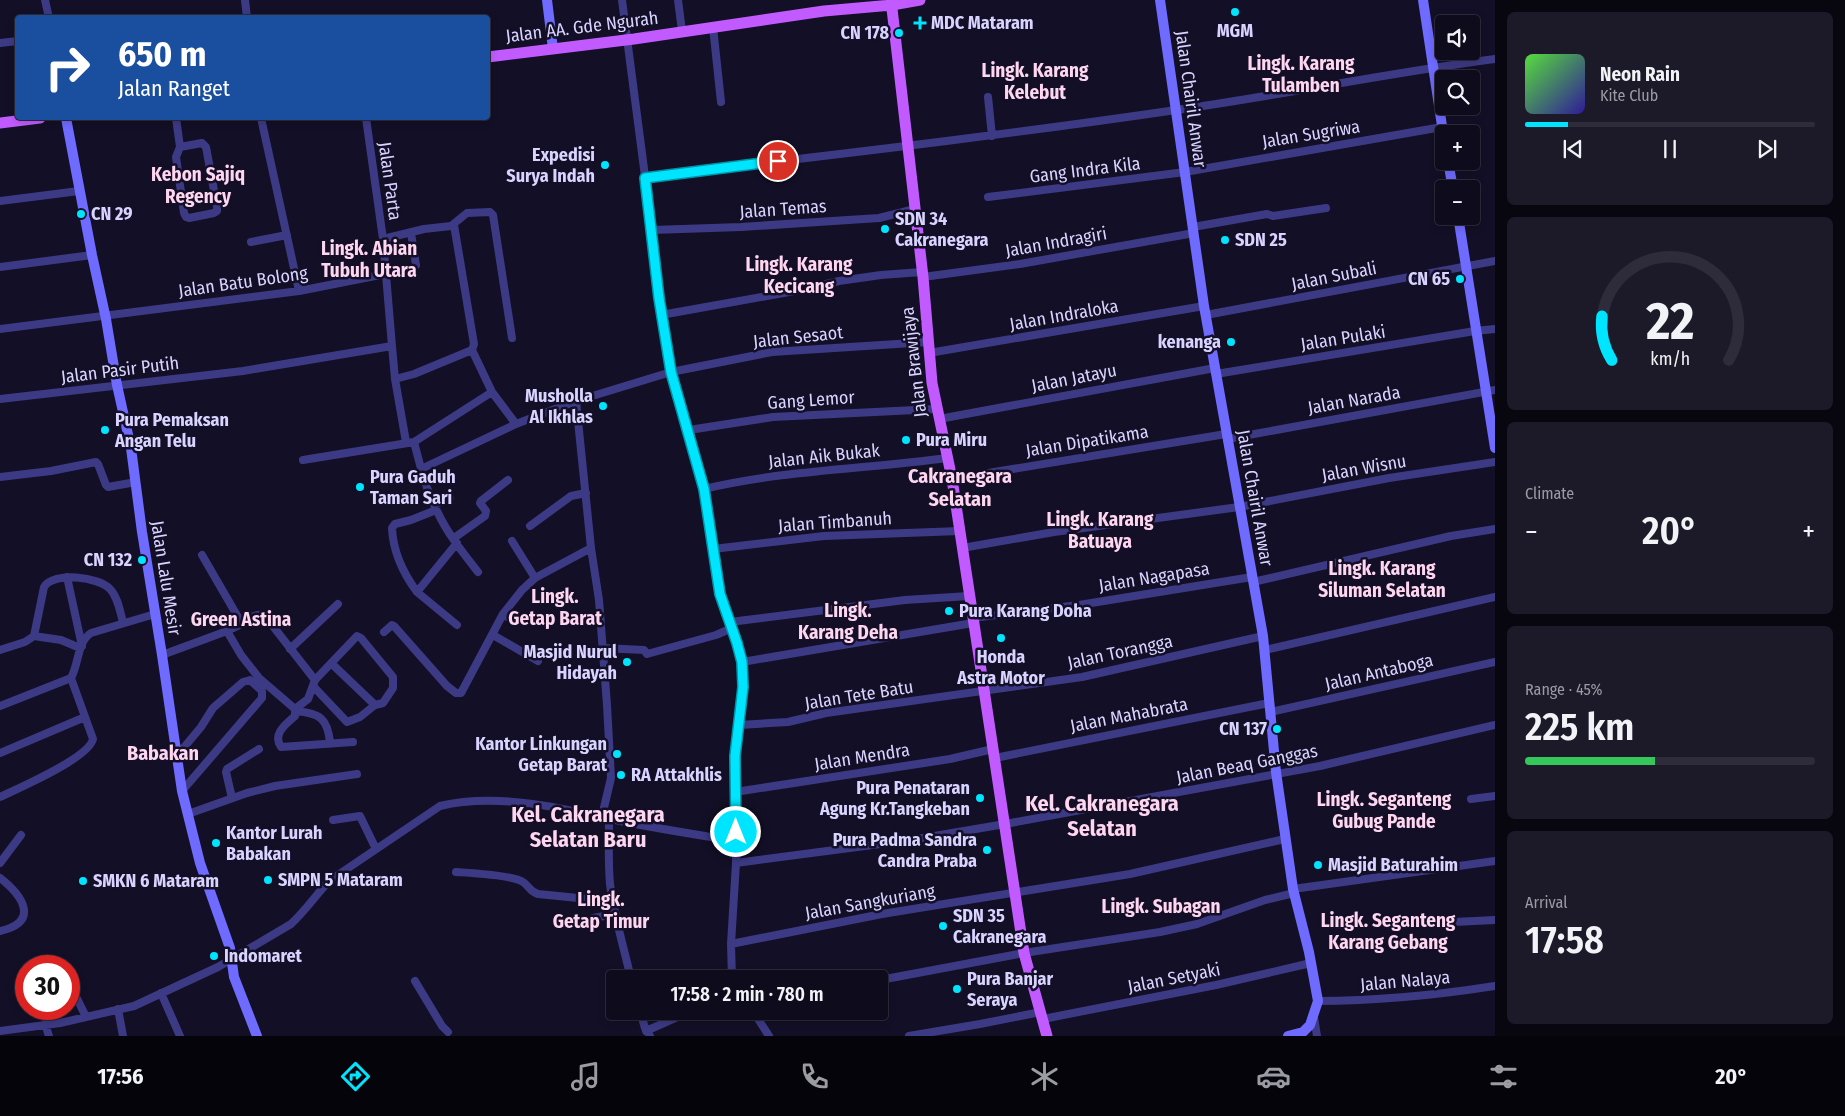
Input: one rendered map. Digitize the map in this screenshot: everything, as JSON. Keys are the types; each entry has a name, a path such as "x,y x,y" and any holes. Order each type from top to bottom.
{"main road":[{"name":"Jalan AA. Gde Ngurah","path":"490,57 626,40 824,11 920,0"},
{"name":"Jalan Brawijaya","path":"891,3 915,209 928,347 938,414 952,479 968,596 1024,953 1048,1036"},
{"path":"0,123 24,120"}],"street":[{"path":"45,0 48,15"},
{"path":"245,0 247,15"},
{"path":"547,0 553,49"},
{"path":"622,0 652,230 661,315 671,372 689,430 704,489 720,594 742,662 743,687 735,756 736,863 730,944 731,970"},
{"path":"678,0 682,31"},
{"name":"Jalan Chairil Anwar","path":"1160,0 1205,310 1263,636 1276,774 1294,891 1318,1001"},
{"path":"1423,0 1442,125"},
{"path":"713,27 722,102"},
{"path":"0,43 15,41"},
{"path":"645,178 992,136 1176,110 1495,58"},
{"path":"988,97 992,136"},
{"name":"Jalan Lalu Mesir","path":"66,120 117,385 131,448 182,791 200,863 230,948 234,977 257,1036"},
{"path":"176,120 180,147 176,157 185,215 189,218 214,213 217,211 217,207 206,147 202,143 180,147"},
{"path":"261,120 299,291"},
{"name":"Jalan Parta","path":"366,120 383,239 395,379 410,442 435,508 478,572"},
{"name":"Jalan Sugriwa","path":"1185,172 1435,128"},
{"name":"Gang Indra Kila","path":"988,197 1185,172"},
{"path":"0,201 79,191"},
{"name":"Jalan Indragiri","path":"661,315 800,290 839,281 881,275 922,275 1020,264 1267,214 1273,216 1326,208"},
{"name":"Jalan Temas","path":"652,230 741,227 879,218 915,209"},
{"path":"383,239 424,229 454,225 467,214 490,212 493,216 512,338"},
{"path":"454,225 474,344 472,350 492,392 516,424"},
{"path":"1460,225 1476,331 1490,391 1495,448"},
{"path":"411,232 416,265"},
{"path":"251,242 287,235"},
{"path":"0,267 92,255"},
{"name":"Jalan Subali","path":"1205,310 1495,261"},
{"name":"Jalan Batu Bolong","path":"0,329 299,291 385,276"},
{"name":"Jalan Indraloka","path":"928,347 1205,310"},
{"name":"Jalan Pulaki","path":"1216,371 1495,329"},
{"name":"Jalan Pasir Putih","path":"0,399 244,371 392,346"},
{"name":"Jalan Sesaot","path":"421,469 516,424 576,401 671,372 772,352 928,347"},
{"path":"395,379 414,374 472,350"},
{"name":"Jalan Jatayu","path":"938,414 1216,371"},
{"name":"Jalan Narada","path":"1227,436 1490,391"},
{"path":"303,460 410,442 492,392"},
{"path":"576,401 591,548 599,600 610,773 606,817 612,897 629,970"},
{"name":"Gang Lemor","path":"689,430 773,417 938,414"},
{"name":"Jalan Dipatikama","path":"952,479 1227,436"},
{"name":"Jalan Aik Bukak","path":"704,489 794,473 947,458"},
{"path":"0,478 96,462 108,487 136,482"},
{"name":"Jalan Wisnu","path":"962,548 1054,532 1239,507 1389,478 1495,462"},
{"path":"417,592 456,541 485,516 486,511 480,503 481,501 508,480"},
{"path":"530,526 571,496 586,493"},
{"path":"450,498 435,508 394,524 392,528 400,562 409,582 417,592 457,625"},
{"name":"Jalan Nagapasa","path":"742,662 972,621 1253,579 1451,536 1495,529"},
{"name":"Jalan Timbanuh","path":"713,548 824,536 960,531"},
{"path":"512,541 535,578"},
{"path":"384,632 392,625 394,626 456,694 463,691 485,646 514,599 535,578 591,548"},
{"path":"202,555 242,624"},
{"path":"34,636 44,587 48,582 67,578 80,577 106,585 113,592 123,622"},
{"path":"67,578 81,647"},
{"path":"602,648 644,650 647,654 716,635 731,625 906,600 968,596"},
{"path":"1265,650 1495,597"},
{"path":"290,649 338,604"},
{"path":"0,797 36,780 89,748 93,739 71,678 81,647 88,635 123,622 155,614"},
{"path":"162,655 227,631 258,614 265,616 314,683 347,722 360,717 375,705 383,703 393,688 393,677 361,638 356,636 331,663 314,683 308,699 296,710 295,716 278,734 278,741 281,747 353,742"},
{"path":"503,614 512,620"},
{"path":"227,631 241,655 266,684 296,710 312,713 326,722 330,743"},
{"path":"493,635 538,661"},
{"path":"0,650 25,642 34,636 61,640 81,647"},
{"name":"Jalan Torangga","path":"983,691 1082,676 1263,636"},
{"name":"Jalan Antaboga","path":"1270,708 1495,662"},
{"path":"331,663 375,705"},
{"path":"0,706 71,678"},
{"path":"176,757 213,708 246,680 250,680 263,693 262,698 182,791"},
{"name":"Jalan Tete Batu","path":"739,725 788,722 826,713 983,691"},
{"name":"Jalan Mahabrata","path":"994,754 1270,708"},
{"path":"0,753 85,718"},
{"name":"Jalan Beaq Ganggas","path":"736,863 911,840 1005,824 1347,760 1495,724"},
{"path":"232,798 226,773 227,769 259,749"},
{"name":"Jalan Mendra","path":"735,792 994,754"},
{"path":"188,814 232,798 275,786 357,774"},
{"path":"1471,799 1495,796"},
{"path":"0,1031 86,1017 134,1006 218,968 291,924 329,881 437,808 450,804 512,802 539,804 736,841"},
{"path":"333,820 360,816 376,849"},
{"path":"0,863 21,835"},
{"path":"1015,893 1130,874 1286,838"},
{"path":"888,978 1024,953 1187,926 1294,891 1495,861"},
{"path":"456,872 493,875 520,881 531,891 538,894 588,899 612,897"},
{"path":"0,878 19,898 24,906 25,913 24,918 18,923 0,931"},
{"name":"Jalan Sangkuriang","path":"730,944 882,914 1015,893"},
{"path":"593,918 616,914"},
{"path":"1454,922 1495,920"},
{"name":"Jalan Setyaki","path":"909,1036 1042,1016 1216,985 1311,963"},
{"path":"416,980 448,1035"},
{"name":"Jalan Nalaya","path":"1318,1001 1353,1001 1436,994 1495,986"},
{"path":"161,993 180,1036"},
{"path":"1288,1036 1303,1032 1310,1025 1318,1001"},
{"path":"80,1005 86,1017"},
{"path":"118,1009 123,1036"},
{"path":"1314,1017 1317,1036"},
{"path":"643,1020 648,1034 673,1020"},
{"path":"759,1020 769,1036"},
{"path":"45,1024 49,1036"}],"place":[{"name":"MGM","path":"1235,12"},
{"name":"MDC Mataram","path":"920,23"},
{"name":"CN 178","path":"899,33"},
{"name":"Expedisi Surya Indah","path":"605,165"},
{"name":"CN 29","path":"81,214"},
{"name":"SDN 34 Cakranegara","path":"885,229"},
{"name":"SDN 25","path":"1225,240"},
{"name":"CN 65","path":"1460,279"},
{"name":"kenanga","path":"1231,342"},
{"name":"Musholla Al Ikhlas","path":"603,406"},
{"name":"Pura Pemaksan Angan Telu","path":"105,430"},
{"name":"Pura Miru","path":"906,440"},
{"name":"Pura Gaduh Taman Sari","path":"360,487"},
{"name":"CN 132","path":"142,560"},
{"name":"Pura Karang Doha","path":"949,611"},
{"name":"Honda Astra Motor","path":"1001,638"},
{"name":"Masjid Nurul Hidayah","path":"627,662"},
{"name":"CN 137","path":"1277,729"},
{"name":"Kantor Linkungan Getap Barat","path":"617,754"},
{"name":"RA Attakhlis","path":"621,775"},
{"name":"Pura Penataran Agung Kr.Tangkeban","path":"980,798"},
{"name":"Kantor Lurah Babakan","path":"216,843"},
{"name":"Pura Padma Sandra Candra Praba","path":"987,850"},
{"name":"Masjid Baturahim","path":"1318,865"},
{"name":"SMPN 5 Mataram","path":"268,880"},
{"name":"SMKN 6 Mataram","path":"83,881"},
{"name":"SDN 35 Cakranegara","path":"943,926"},
{"name":"Indomaret","path":"214,956"},
{"name":"Pura Banjar Seraya","path":"957,989"}],"district":[{"name":"Lingk. Karang Tulamben","path":"1301,74"},
{"name":"Lingk. Karang Kelebut","path":"1035,81"},
{"name":"Kebon Sajiq Regency","path":"198,185"},
{"name":"Lingk. Abian Tubuh Utara","path":"369,259"},
{"name":"Lingk. Karang Kecicang","path":"799,275"},
{"name":"Cakranegara Selatan","path":"960,488"},
{"name":"Lingk. Karang Batuaya","path":"1100,530"},
{"name":"Lingk. Karang Siluman Selatan","path":"1382,579"},
{"name":"Lingk. Getap Barat","path":"555,607"},
{"name":"Green Astina","path":"241,619"},
{"name":"Lingk. Karang Deha","path":"848,621"},
{"name":"Babakan","path":"163,753"},
{"name":"Lingk. Seganteng Gubug Pande","path":"1384,810"},
{"name":"Kel. Cakranegara Selatan","path":"1102,816"},
{"name":"Kel. Cakranegara Selatan Baru","path":"588,826"},
{"name":"Lingk. Subagan","path":"1161,906"},
{"name":"Lingk. Getap Timur","path":"601,910"},
{"name":"Lingk. Seganteng Karang Gebang","path":"1388,931"}],"route":[{"path":"736,832 735,756 743,687 742,662 720,594 704,489 689,430 671,372 655,271 645,178 778,161"}]}
